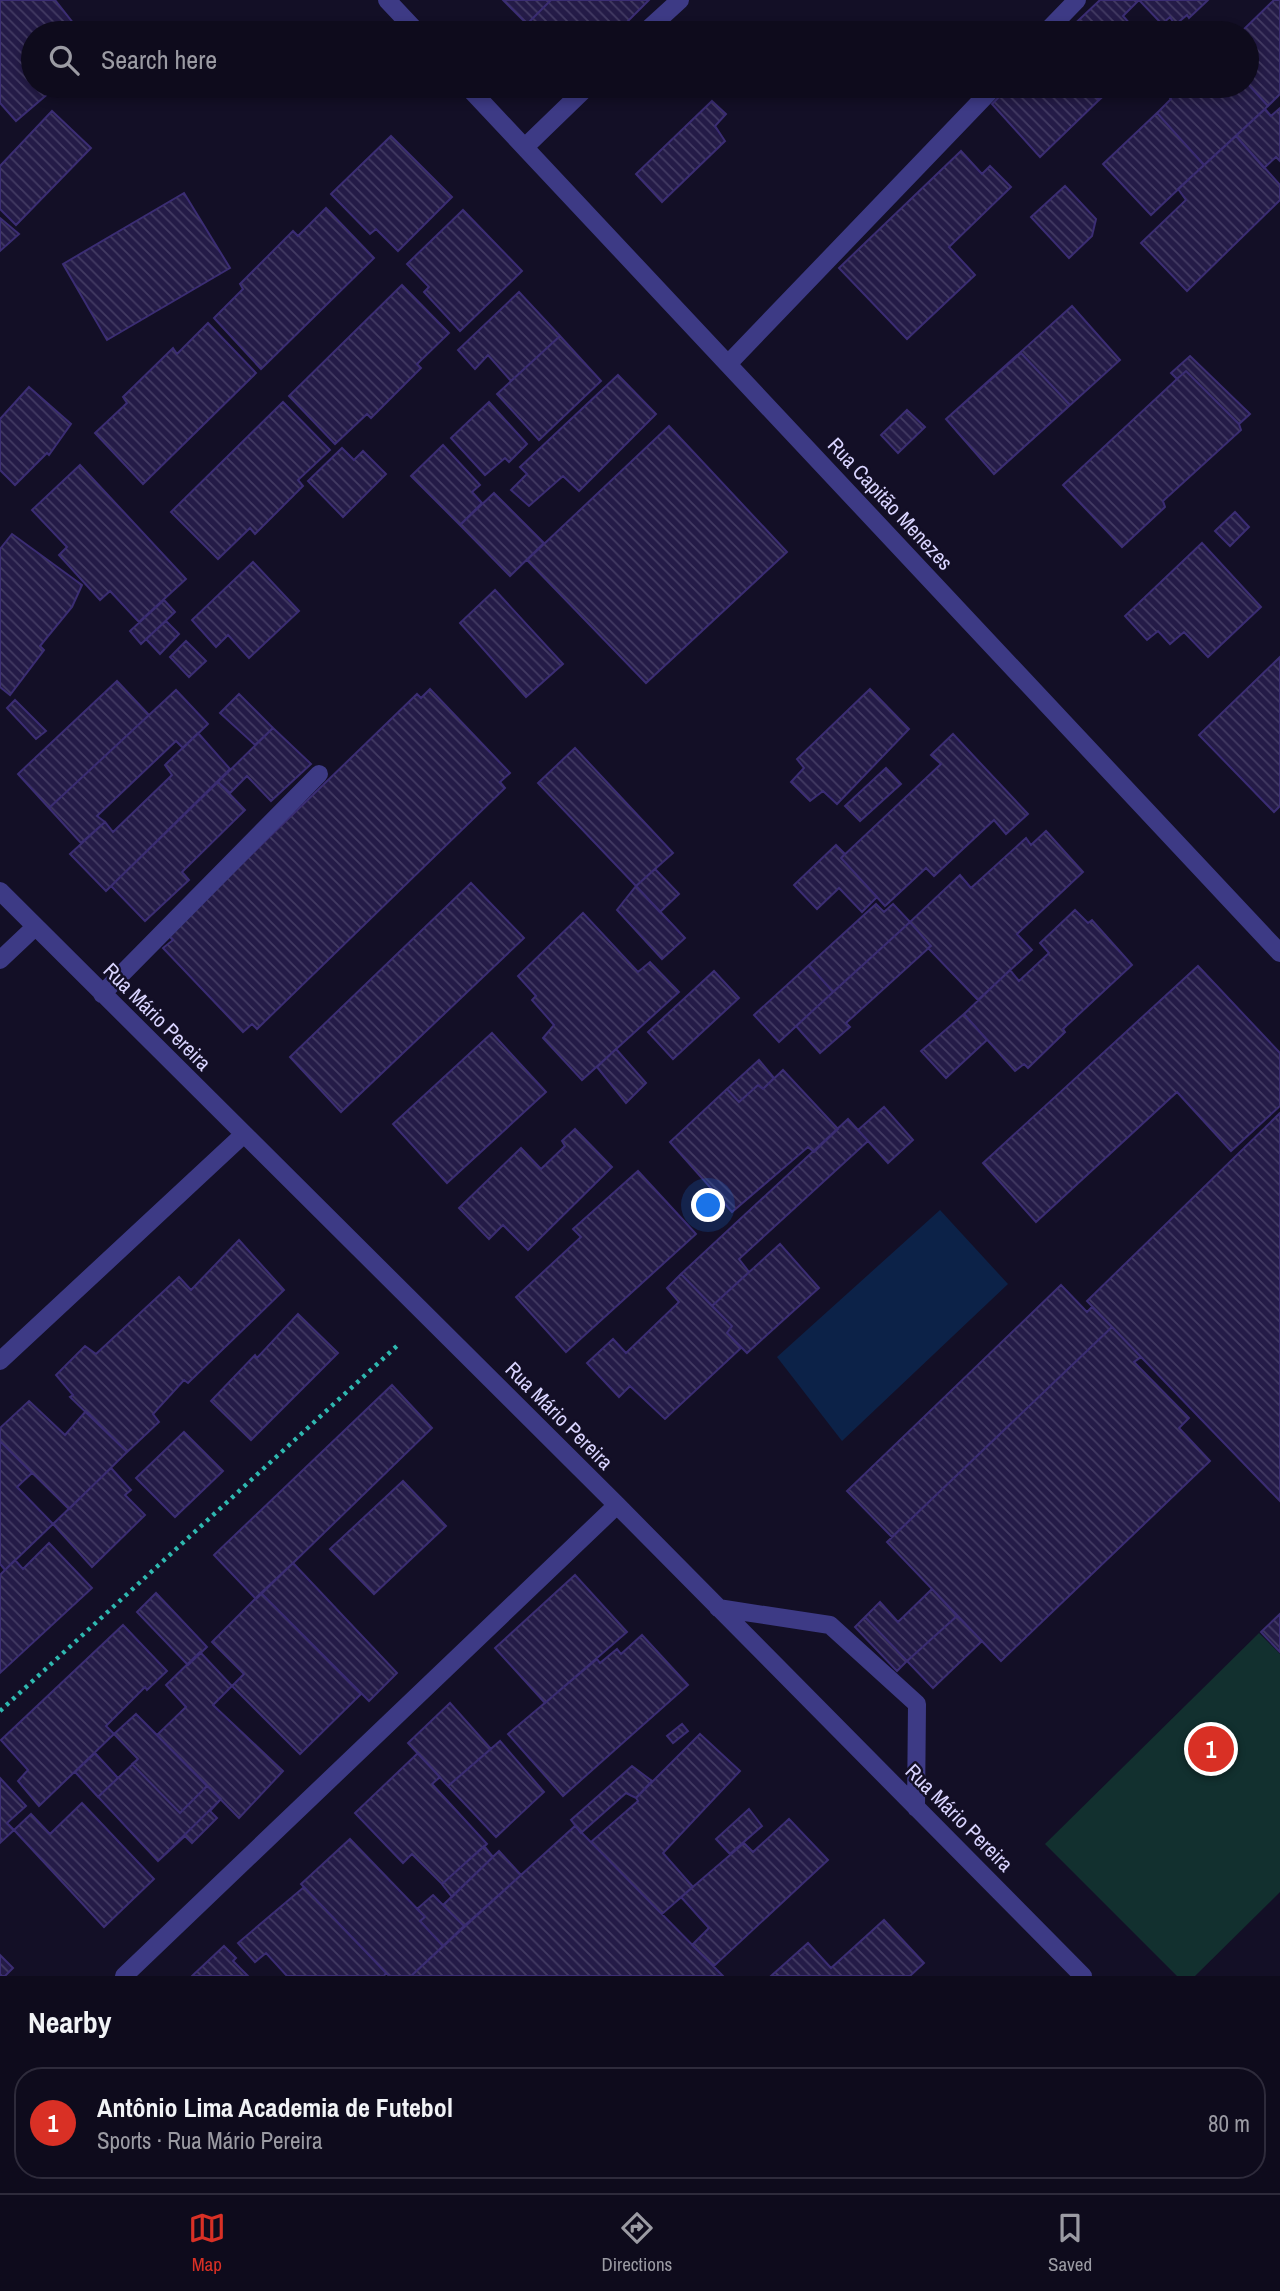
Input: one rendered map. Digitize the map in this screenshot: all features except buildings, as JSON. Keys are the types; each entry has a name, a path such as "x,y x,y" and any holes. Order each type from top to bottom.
{"street":[{"path":"387,0 407,21"},
{"path":"657,21 680,0"},
{"path":"1057,21 1077,0"},
{"name":"Rua Capitão Menezes","path":"478,98 1280,953"},
{"path":"525,147 576,98"},
{"path":"728,364 983,98"},
{"path":"103,994 319,774"},
{"name":"Rua Mário Pereira","path":"0,891 617,1505 1083,1976"},
{"path":"0,960 35,927"},
{"path":"0,1361 243,1135"},
{"path":"124,1976 617,1505"},
{"path":"718,1608 830,1625 917,1704 916,1808"}],"path":[{"path":"0,1711 428,1317"}],"green space":[{"path":"1259,1633 1280,1654 1280,1892 1195,1976 1177,1976 1045,1844"}],"water":[{"path":"940,1210 1008,1284 842,1441 777,1357"}],"place":[{"name":"Antônio Lima Academia de Futebol","path":"1211,1749"}]}
